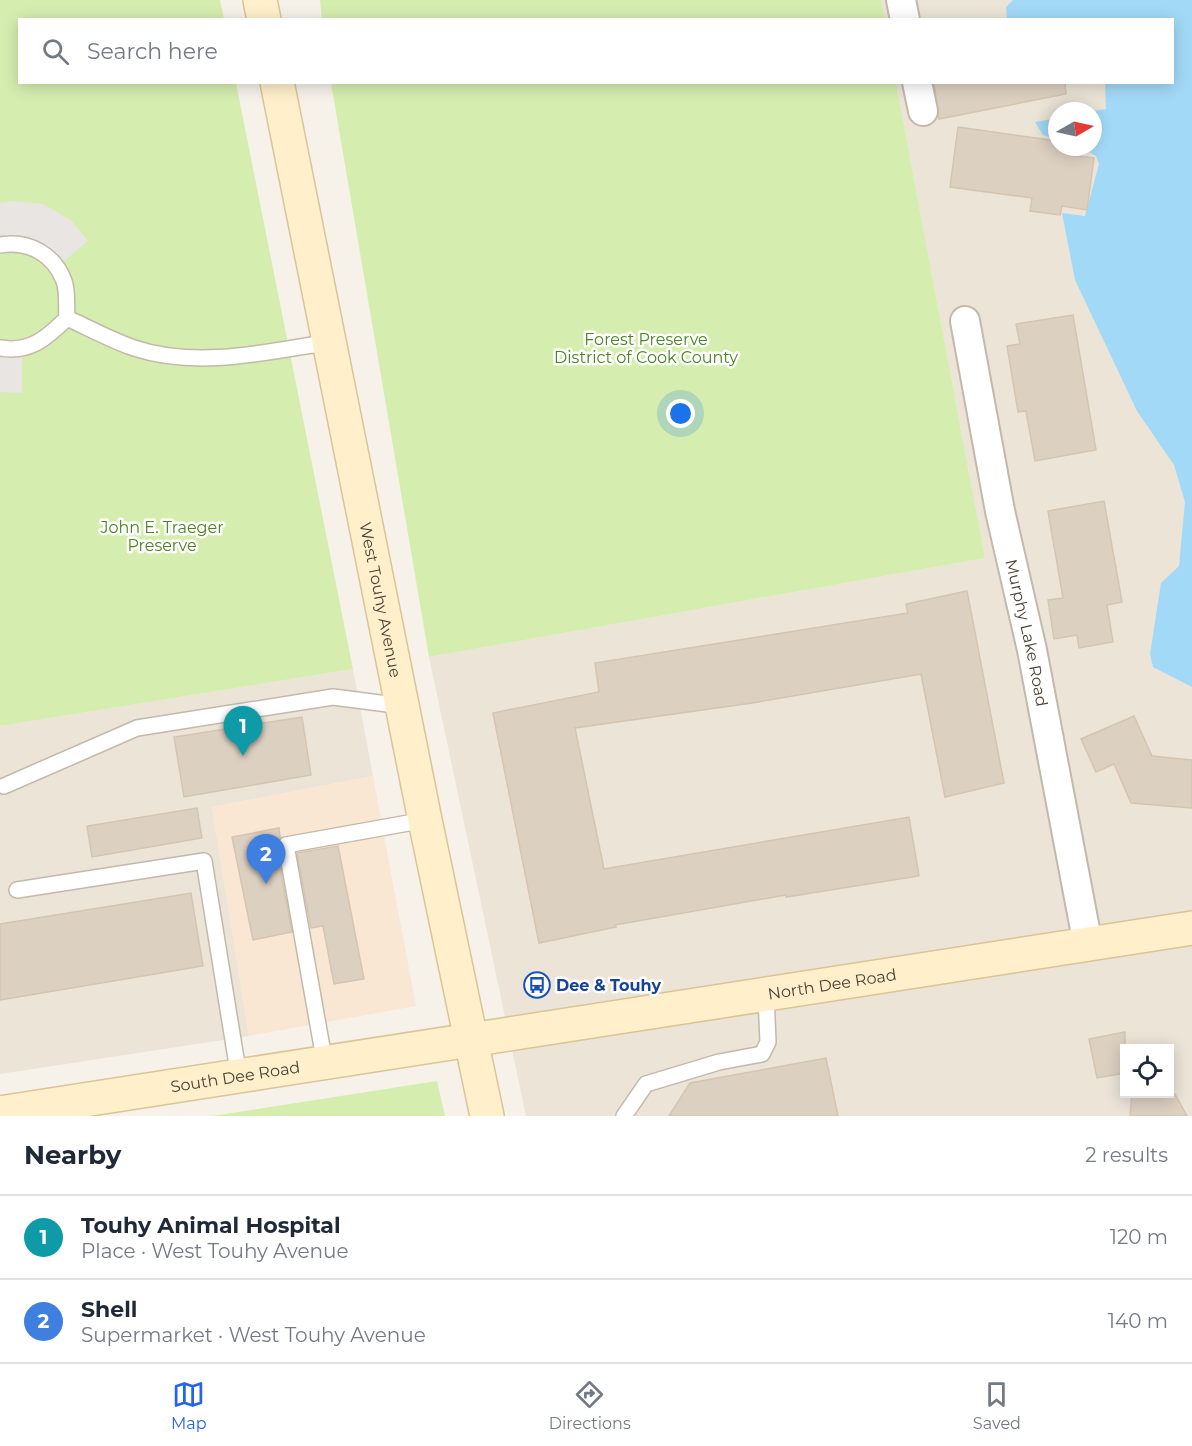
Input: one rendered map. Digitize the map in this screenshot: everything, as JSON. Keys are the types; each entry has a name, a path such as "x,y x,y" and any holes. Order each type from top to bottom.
{"main road":[{"path":"260,0 264,18"},
{"name":"West Touhy Avenue","path":"277,84 425,820 487,1116"},
{"name":"North Dee Road","path":"471,1042 1192,928"},
{"name":"South Dee Road","path":"0,1113 471,1042"}],"street":[{"path":"901,0 905,18"},
{"path":"917,84 923,111"},
{"name":"Murphy Lake Road","path":"965,321 1000,511 1032,650 1088,945"}],"lane":[{"path":"0,246 22,244 47,256 57,267 65,283 67,318 47,338 35,345 22,349 0,348"},
{"path":"67,318 134,348 175,356 225,358 330,342"},
{"path":"4,786 137,728 333,698 402,706"},
{"path":"325,1064 286,845 425,820"},
{"path":"17,890 204,861 238,1077"},
{"path":"624,1116 646,1084 719,1062 762,1054 768,1042 766,995"}],"shaded area":[{"path":"881,0 1192,0 1192,1116 526,1116 429,657 985,558 896,84 1174,84 1174,18 885,18"},
{"path":"14,201 43,204 71,220 88,241 57,267 47,256 0,245 0,203"},
{"path":"0,348 22,349 22,393 0,392"},
{"path":"353,669 373,776 212,807 249,1036 0,1074 0,726"},
{"path":"373,776 416,1006 249,1036 212,807"}],"green space":[{"name":"John E. Traeger Preserve","path":"0,0 220,0 224,18 18,18 18,84 236,84 353,669 0,726"},
{"path":"320,0 881,0 885,18 322,18"},
{"name":"Forest Preserve District of Cook County","path":"331,84 896,84 985,558 429,657"},
{"path":"437,1081 445,1116 212,1116"}],"water":[{"path":"1013,0 1192,0 1192,687 1153,667 1150,654 1161,583 1179,566 1185,502 1174,465 1137,411 1075,280 1062,213 1085,216 1099,164 1096,156 1102,156 1102,110 1106,109 1105,84 1174,84 1174,18 1007,18 1006,7"},
{"path":"1048,120 1048,136 1043,135 1035,122"}],"building":[{"path":"934,84 1065,84 1066,94 939,119"},
{"path":"958,127 1048,140 1048,156 1094,158 1087,210 1062,206 1060,215 1030,211 1032,198 950,187"},
{"path":"1073,315 1096,450 1035,461 1026,411 1018,412 1007,346 1020,344 1016,324"},
{"path":"1104,501 1122,602 1107,605 1113,642 1079,648 1077,635 1054,639 1048,600 1063,598 1048,511"},
{"path":"967,591 1004,783 945,797 921,674 752,703 575,728 604,869 909,817 919,876 786,897 786,895 615,925 616,927 539,943 493,713 599,692 595,663 908,613 906,604"},
{"path":"1134,716 1152,756 1192,760 1192,808 1131,803 1114,764 1096,772 1081,739"},
{"path":"302,717 311,775 184,797 174,737"},
{"path":"197,808 202,838 92,857 87,826"},
{"path":"279,828 280,837 276,847 292,932 253,940 232,837"},
{"path":"338,846 364,979 334,984 323,926 311,928 297,853"},
{"path":"191,893 203,966 0,1000 0,924"},
{"path":"1125,1032 1125,1044 1120,1044 1120,1074 1097,1078 1089,1039"},
{"path":"826,1058 838,1116 669,1116 690,1083"},
{"path":"1175,1094 1187,1116 1130,1116 1132,1098 1174,1098"}],"place":[{"name":"Touhy Animal Hospital","path":"243,756"},
{"name":"Shell","path":"266,884"},
{"name":"Dee & Touhy","path":"537,985"}]}
